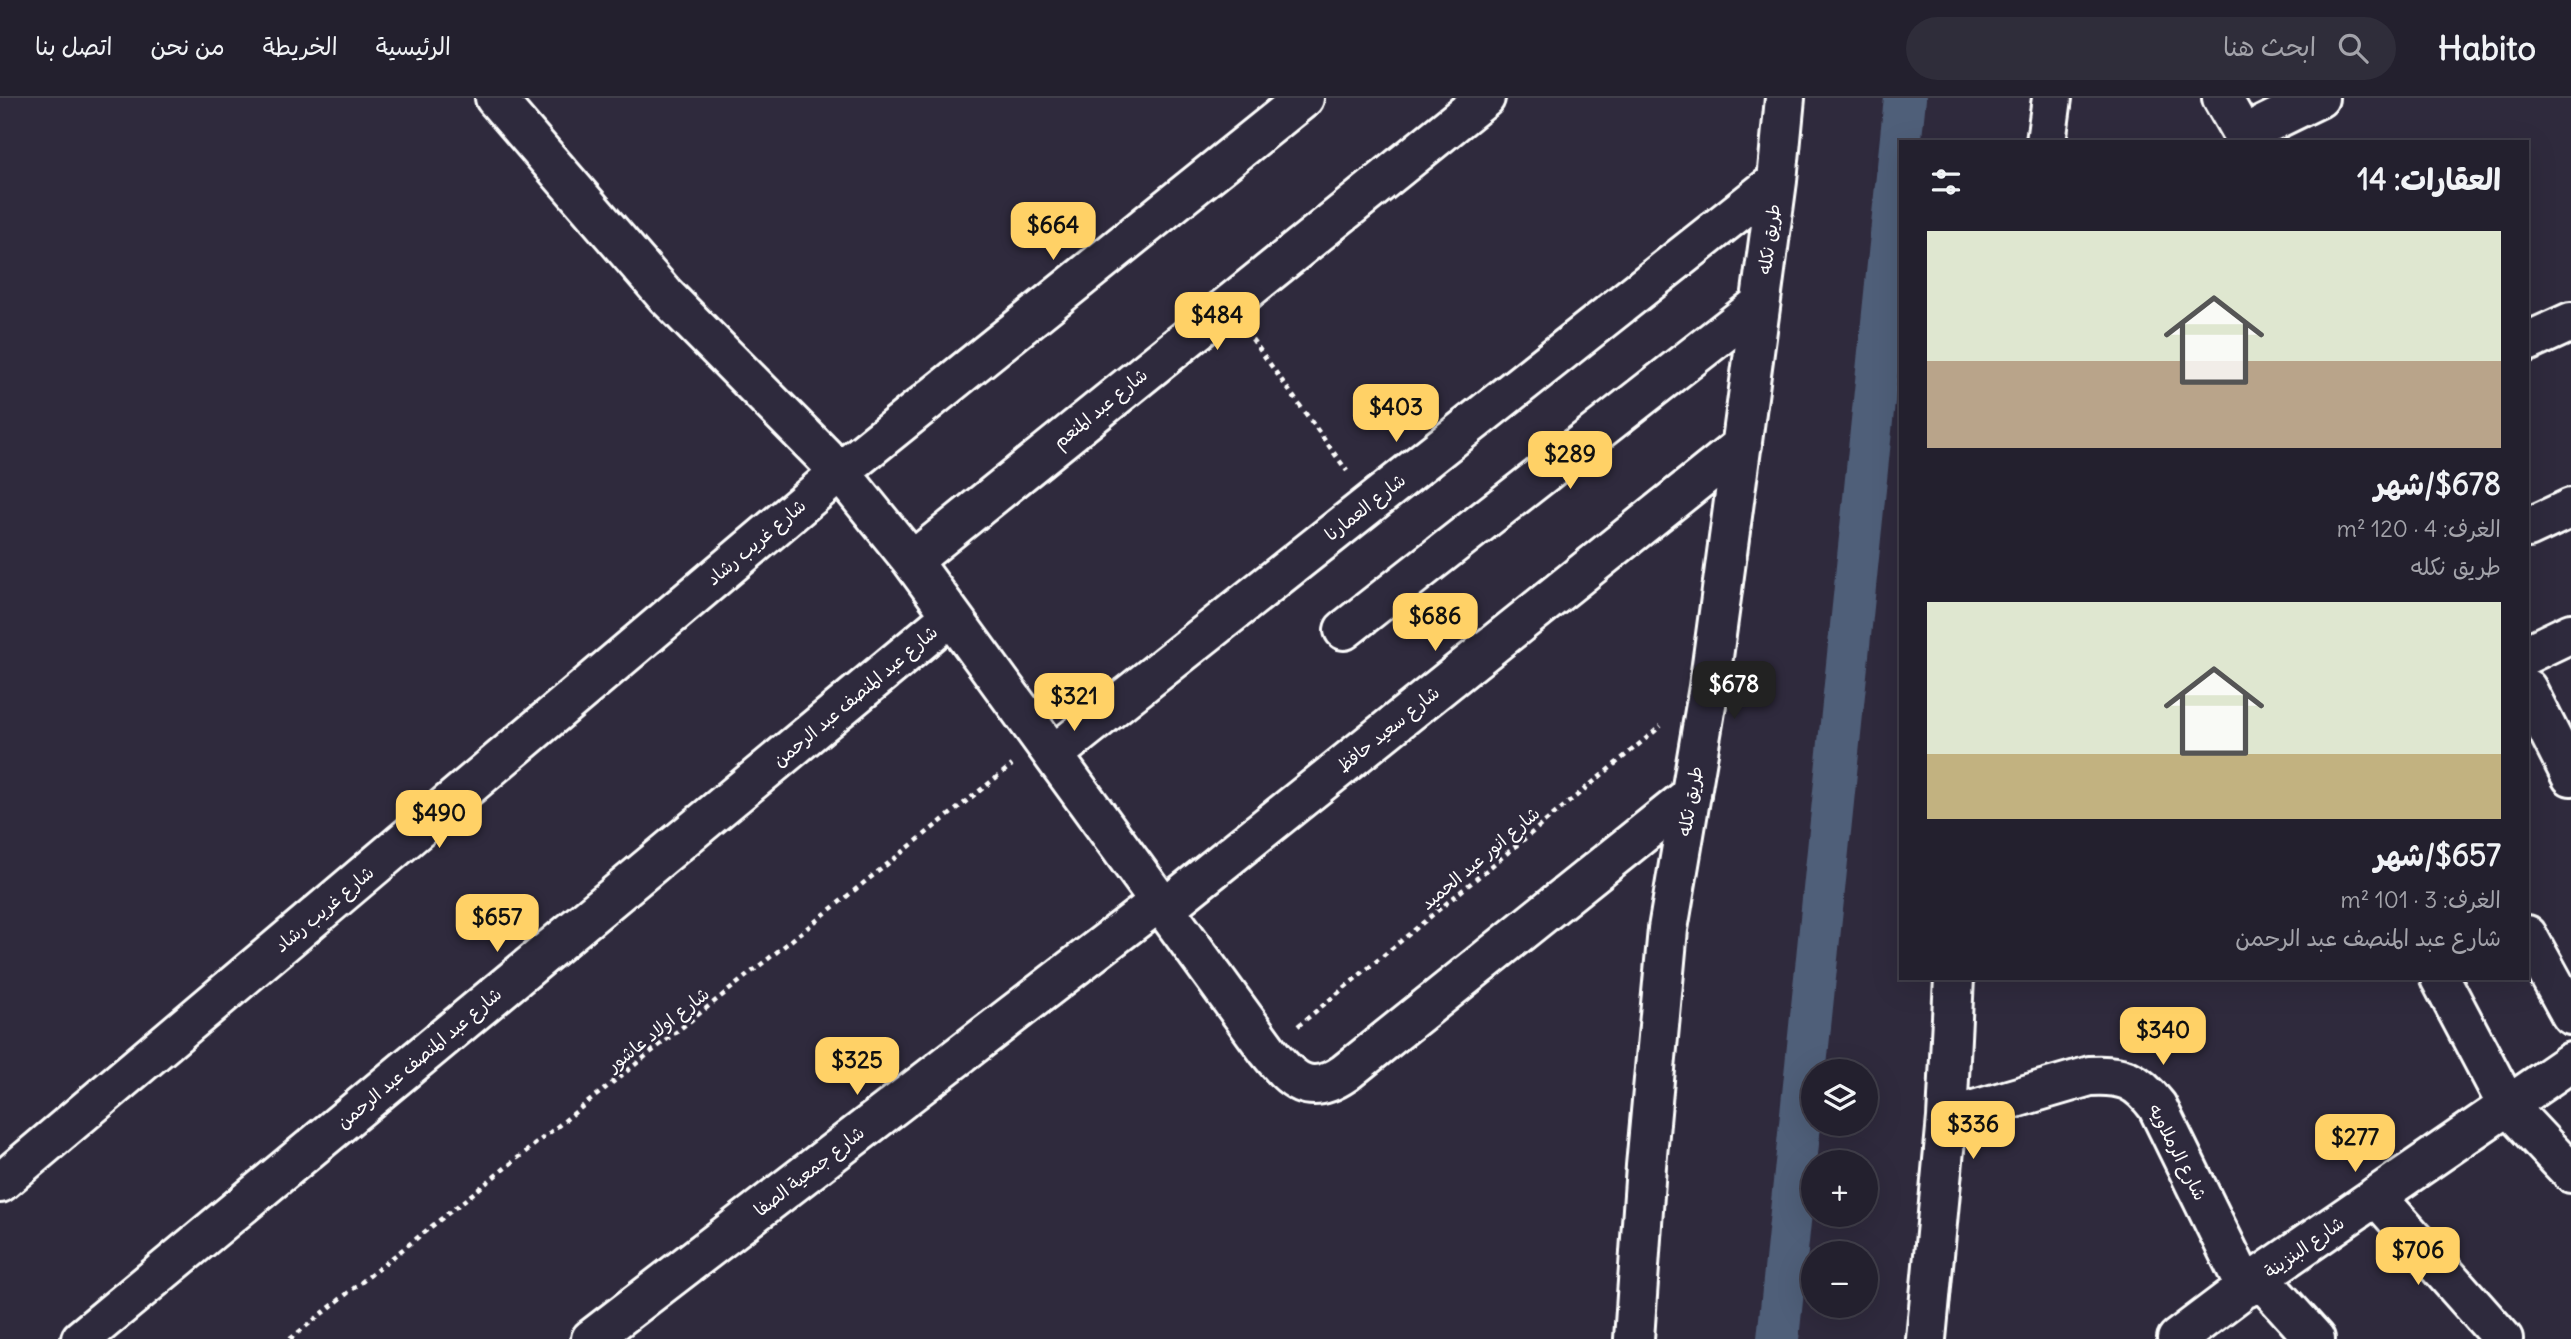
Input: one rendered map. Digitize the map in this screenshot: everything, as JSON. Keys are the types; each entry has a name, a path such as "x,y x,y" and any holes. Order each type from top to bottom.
{"street":[{"path":"495,98 665,295 840,472 912,561 1268,1051 1285,1073 1296,1081 1308,1085 1334,1081 1690,794"},
{"name":"شارع غريب رشاد","path":"0,1183 840,472 1304,98"},
{"name":"شارع عبد المنعم","path":"912,561 1485,98"},
{"name":"طريق نكله","path":"1634,1339 1646,1166 1668,929 1709,687 1777,181 1785,98"},
{"path":"2046,140 2052,98"},
{"path":"2221,98 2245,138 2319,98"},
{"name":"شارع العمارنا","path":"1048,748 1370,503 1777,181"},
{"path":"1344,630 1760,304"},
{"path":"2529,341 2571,322"},
{"name":"شارع سعيد حافظ","path":"1162,905 1742,445"},
{"path":"2529,528 2571,508"},
{"name":"شارع عبد المنصف عبد الرحمن","path":"80,1339 951,616"},
{"path":"2529,653 2571,633"},
{"path":"2529,693 2571,776"},
{"name":"شارع جمعية الصفا","path":"590,1339 1162,905"},
{"path":"2529,939 2571,1015"},
{"path":"1926,1339 1947,1118 1954,980"},
{"path":"2441,980 2507,1105 2571,1173"},
{"name":"شارع البنزينة","path":"2196,1334 2252,1283 2571,1062"},
{"name":"شارع الرملاويه","path":"1947,1118 2090,1076 2109,1075 2129,1079 2145,1090 2157,1106 2252,1283 2315,1339"},
{"path":"2376,1196 2503,1339"}],"path":[{"path":"1228,305 1370,503"},
{"name":"شارع انور عبد الحميد","path":"1268,1051 1709,687"},
{"name":"شارع اولاد عاشور","path":"289,1339 1048,748"}],"waterway":[{"path":"1901,140 1905,98"},
{"path":"1778,1339 1899,157"}]}
